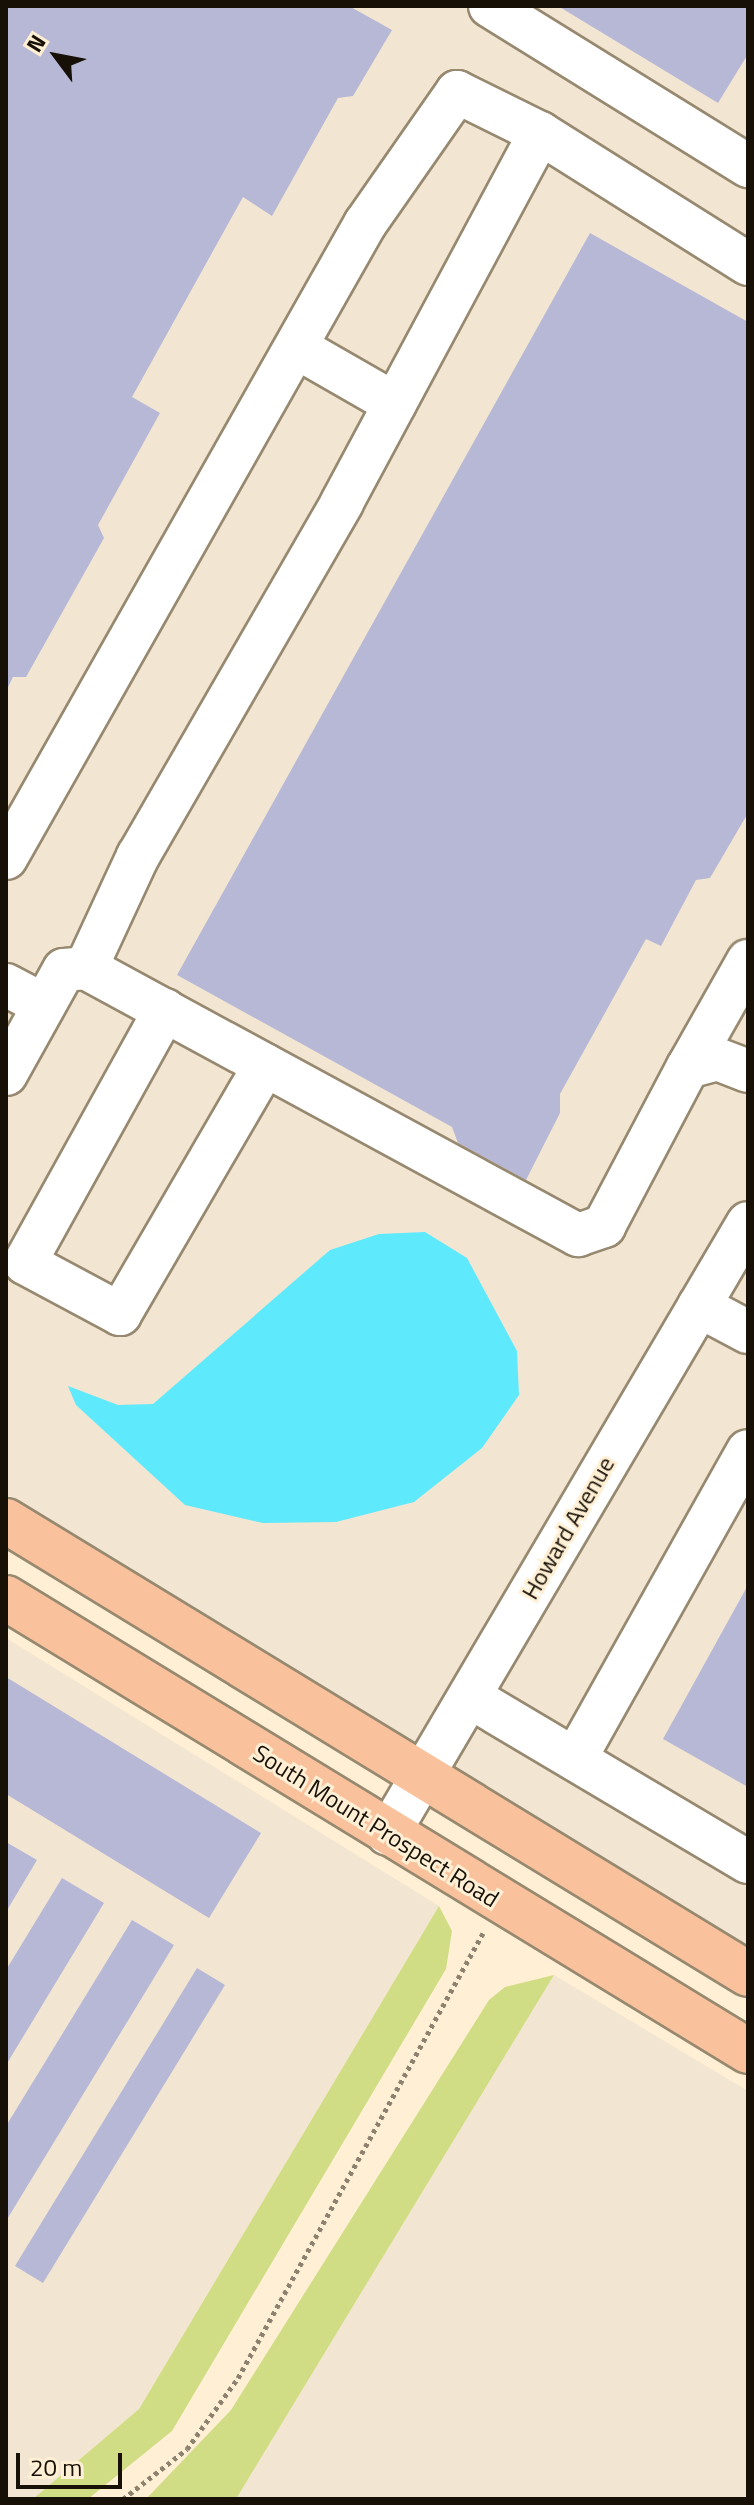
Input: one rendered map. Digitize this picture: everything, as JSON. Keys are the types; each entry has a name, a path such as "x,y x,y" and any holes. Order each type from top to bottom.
{"main road":[{"path":"6,1521 748,1974"},
{"name":"South Mount Prospect Road","path":"6,1598 748,2051"}],"street":[{"path":"490,6 748,166"},
{"path":"6,858 365,224 457,92 540,133 748,264"},
{"path":"86,968 138,856 395,404 540,133"},
{"path":"296,347 395,404"},
{"path":"6,1074 64,970 86,968 578,1235 604,1226 748,961"},
{"path":"6,985 44,1005"},
{"path":"165,1010 25,1263 120,1314 265,1065"},
{"path":"688,1067 717,1059 748,1071"},
{"name":"Howard Avenue","path":"388,1834 748,1223"},
{"path":"699,1306 748,1332"},
{"path":"575,1759 748,1451"},
{"path":"470,1697 748,1862"}],"path":[{"path":"123,2499 187,2449 238,2378 500,1902"}],"shaded area":[{"path":"6,6 748,6 748,1966 6,1509"},
{"path":"6,1638 439,1906 139,2409 33,2499 6,2499"},
{"path":"554,1975 748,2091 748,2499 236,2499"}],"green space":[{"path":"439,1906 452,1931 446,1969 172,2431 88,2499 33,2499 139,2409"},
{"path":"554,1975 236,2499 146,2499 231,2410 489,2000 505,1987"}],"water":[{"path":"425,1232 467,1258 517,1351 519,1395 482,1448 414,1502 336,1522 263,1523 185,1505 76,1405 68,1386 118,1405 153,1404 330,1250 379,1234"}],"building":[{"path":"6,6 349,6 392,30 353,96 338,98 272,216 243,197 132,397 160,413 98,525 104,538 26,677 13,677 6,691"},
{"path":"558,6 748,6 748,54 718,103"},
{"path":"590,233 748,322 748,813 710,878 696,880 661,946 646,939 560,1094 560,1113 526,1180 458,1143 452,1127 177,975"},
{"path":"748,1585 748,1787 663,1739"},
{"path":"6,1677 261,1833 209,1918 6,1794"},
{"path":"6,1842 37,1860 6,1912"},
{"path":"62,1878 104,1903 6,2065 6,1970"},
{"path":"132,1920 174,1945 6,2221 6,2126"},
{"path":"197,1968 225,1985 43,2283 15,2266"}]}
